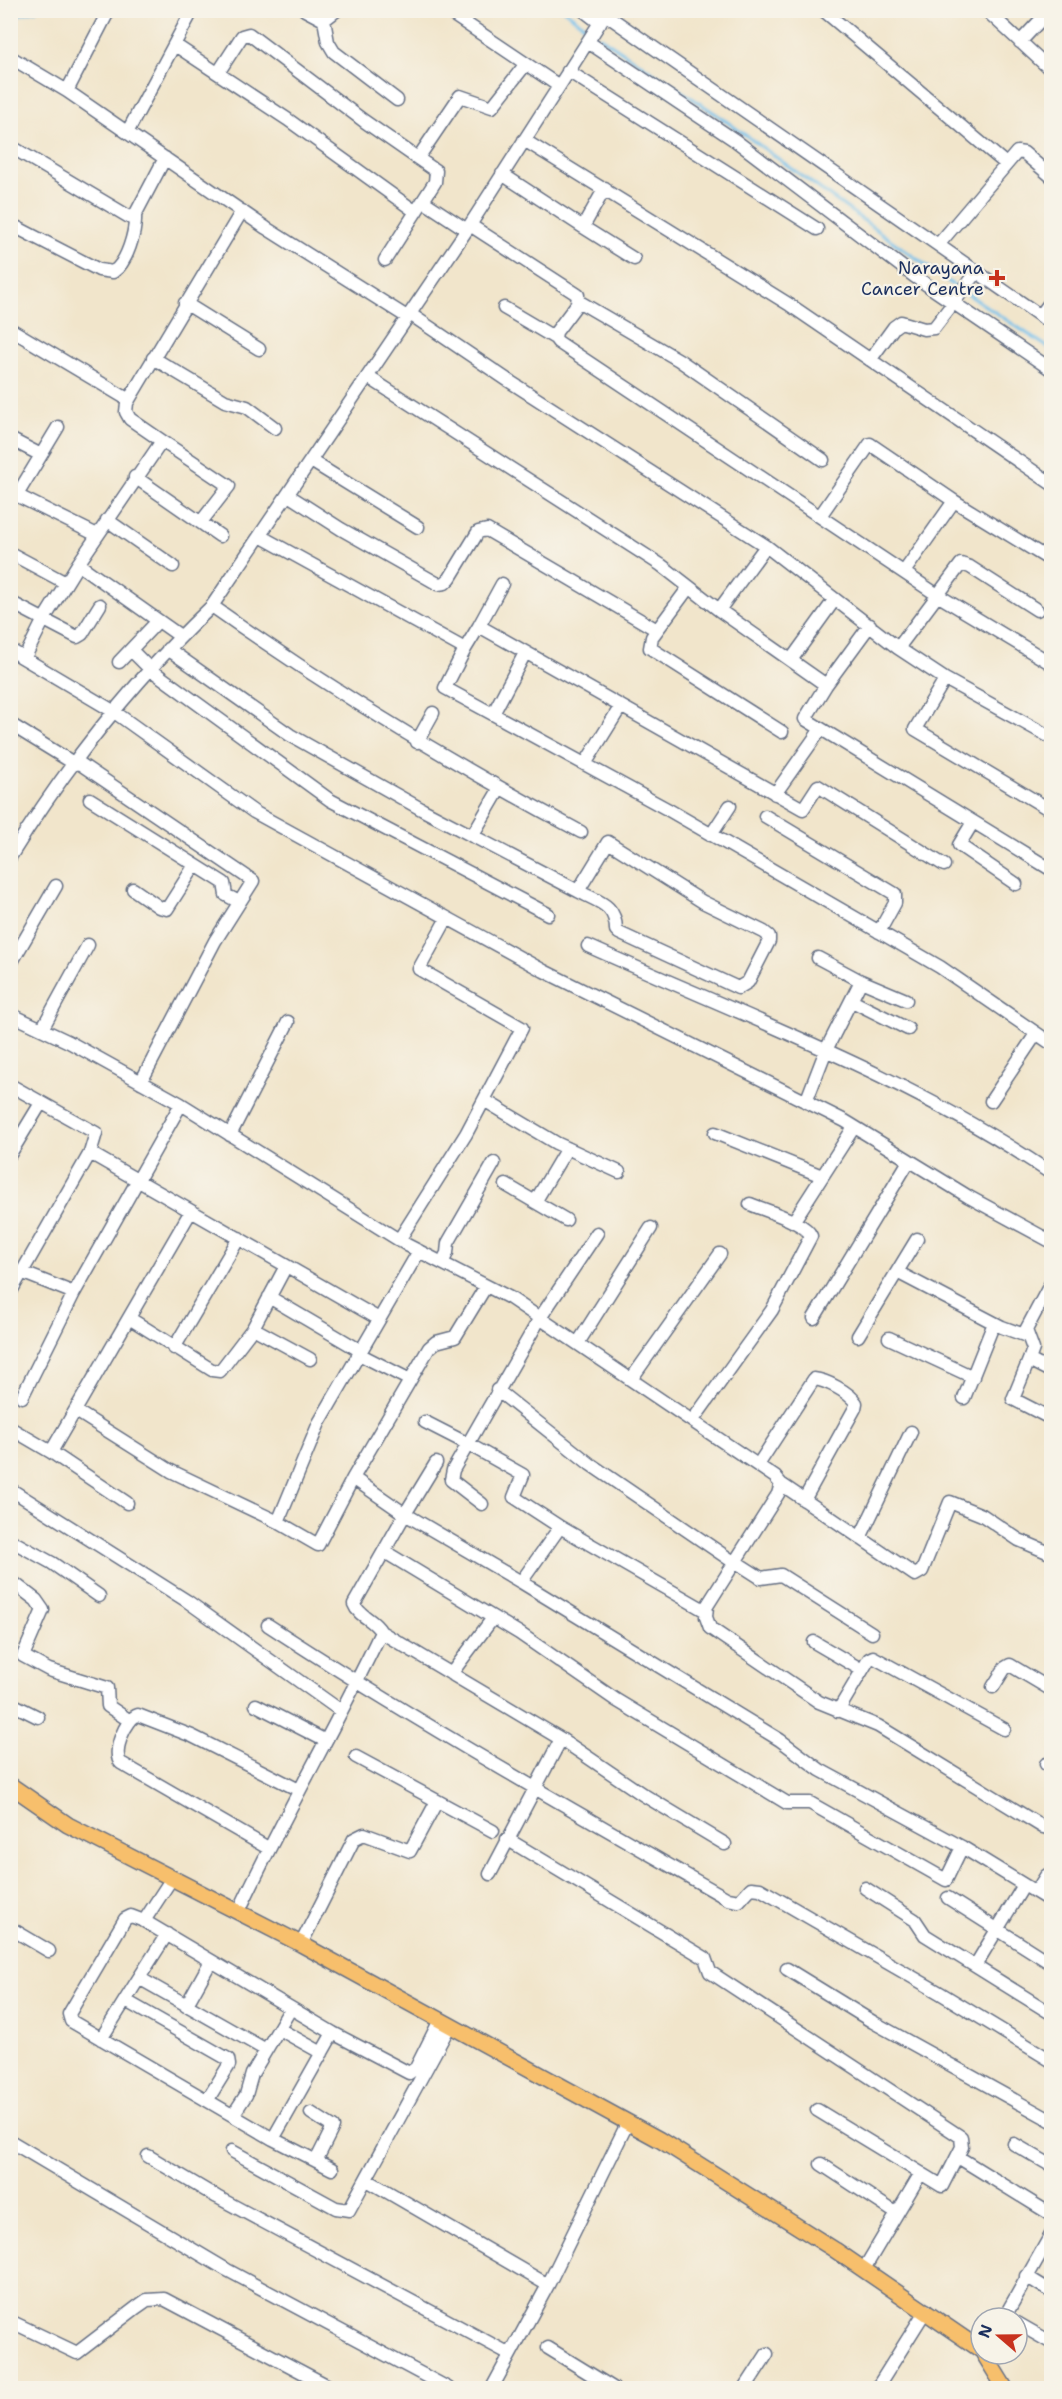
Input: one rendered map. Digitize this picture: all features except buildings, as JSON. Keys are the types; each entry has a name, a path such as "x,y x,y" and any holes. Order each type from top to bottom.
{"main road":[{"path":"10,1785 68,1825 239,1911 660,2140 864,2269 969,2341"},
{"path":"991,2366 1005,2388"}],"street":[{"path":"67,91 109,10"},
{"path":"305,10 324,20"},
{"path":"324,20 337,10"},
{"path":"446,10 559,86"},
{"path":"583,10 604,16 1052,324"},
{"path":"823,10 1006,164"},
{"path":"986,10 1052,71"},
{"path":"1020,42 1050,10"},
{"path":"128,131 191,13"},
{"path":"10,857 113,711 180,636 212,606 468,228 604,16"},
{"path":"324,20 328,42 334,52 397,100"},
{"path":"218,73 242,36 249,34 363,121 433,168 437,174 385,260"},
{"path":"588,42 736,141 1052,370"},
{"path":"175,45 419,206 468,228 566,285 576,292 578,301 679,360 823,460"},
{"path":"10,57 128,131 242,211 409,315 766,546 898,648 945,678 1052,738"},
{"path":"418,158 460,96 492,107 525,65"},
{"path":"568,71 817,229"},
{"path":"524,140 605,188 790,305 1052,484"},
{"path":"10,146 125,216 135,215"},
{"path":"938,245 1006,164 1021,151 1052,177"},
{"path":"10,224 108,273 120,265 135,230 135,215 165,158"},
{"path":"502,174 634,258"},
{"path":"583,227 605,188"},
{"path":"201,522 229,486 130,419 126,412 129,400 153,358 242,211"},
{"path":"870,360 898,324 904,322 931,330 957,301 977,272"},
{"path":"1040,316 1052,300"},
{"path":"555,338 558,328 578,301"},
{"path":"185,303 260,349"},
{"path":"504,308 555,338 939,596 1052,664"},
{"path":"10,329 129,400"},
{"path":"153,358 225,401 247,407 275,428"},
{"path":"368,377 651,559 826,685"},
{"path":"58,427 14,493 97,535"},
{"path":"10,439 41,455"},
{"path":"25,657 44,620 78,564 135,477 162,441"},
{"path":"820,516 870,444 954,501 1052,561"},
{"path":"311,461 418,527"},
{"path":"135,477 220,536"},
{"path":"288,495 341,529 438,584 450,579 478,532 487,530 657,630"},
{"path":"904,572 954,501"},
{"path":"107,520 173,566"},
{"path":"260,536 465,649"},
{"path":"719,610 766,546"},
{"path":"10,553 66,583"},
{"path":"78,564 180,636"},
{"path":"898,648 939,596 955,569 961,564 970,567 1037,610"},
{"path":"502,584 445,688 711,835 940,967 1052,1044"},
{"path":"689,586 657,630 650,644 655,654 782,732"},
{"path":"791,660 835,599"},
{"path":"10,602 71,635 80,636 100,605"},
{"path":"212,606 287,659 417,742 581,832"},
{"path":"119,662 158,621"},
{"path":"870,625 826,685 806,719 1052,870"},
{"path":"479,626 803,809 818,786 944,865"},
{"path":"168,649 290,735 472,836 610,908 615,915 616,930 620,933 738,988 748,982 770,941 769,936 764,932 704,902 608,842 578,891"},
{"path":"10,650 113,711 254,812 544,971 854,1127 1052,1242"},
{"path":"131,650 150,669 330,800 548,914"},
{"path":"493,714 525,653"},
{"path":"945,678 915,729 1052,811"},
{"path":"585,764 621,705"},
{"path":"417,742 433,713"},
{"path":"10,724 75,762 253,881 215,941 141,1082"},
{"path":"775,794 821,729"},
{"path":"472,836 500,788"},
{"path":"90,799 224,883 226,895 240,902"},
{"path":"711,835 730,806"},
{"path":"765,816 895,894 896,903 879,932"},
{"path":"973,822 961,838 959,845 1016,884"},
{"path":"133,889 159,908 167,909 195,866"},
{"path":"10,965 56,886"},
{"path":"399,1240 466,1134 522,1028 419,969 447,918"},
{"path":"42,1029 88,945"},
{"path":"588,946 826,1050 966,1119 1050,1169"},
{"path":"818,958 861,981 906,1000"},
{"path":"806,1102 826,1050 861,981"},
{"path":"852,1001 908,1029"},
{"path":"10,1014 181,1104 399,1240 486,1286 540,1318 632,1378 776,1476 781,1484 804,1500 918,1575 922,1571 948,1504 953,1502 988,1518 1019,1540 1052,1554"},
{"path":"230,1135 288,1022"},
{"path":"991,1101 1036,1034"},
{"path":"10,1085 96,1133 90,1153 10,1293"},
{"path":"484,1100 567,1148 619,1172"},
{"path":"10,1154 41,1103"},
{"path":"22,1397 74,1293 181,1104"},
{"path":"793,1222 854,1127"},
{"path":"715,1133 822,1176"},
{"path":"534,1202 567,1148"},
{"path":"90,1153 379,1319"},
{"path":"814,1318 909,1161"},
{"path":"442,1263 447,1253 448,1243 494,1163"},
{"path":"506,1185 566,1220"},
{"path":"693,1420 772,1310 809,1239 810,1232 793,1222 750,1204"},
{"path":"51,1452 191,1211"},
{"path":"578,1343 651,1228"},
{"path":"482,1504 452,1480 453,1470 540,1318 597,1233"},
{"path":"174,1348 239,1238"},
{"path":"858,1336 917,1239"},
{"path":"278,1522 319,1423 419,1251"},
{"path":"632,1378 720,1254"},
{"path":"129,1318 174,1348 213,1370 220,1371 253,1328 286,1266"},
{"path":"21,1272 74,1293"},
{"path":"897,1272 994,1323 1027,1336"},
{"path":"1052,1281 1026,1330 1033,1349 1013,1399 1052,1419"},
{"path":"76,1411 171,1471 278,1522 318,1545 353,1478 433,1344 451,1339 458,1334 486,1286"},
{"path":"269,1297 360,1353 410,1380"},
{"path":"964,1398 994,1323"},
{"path":"253,1328 310,1359"},
{"path":"889,1338 973,1377"},
{"path":"1029,1360 1052,1372"},
{"path":"758,1465 814,1379 852,1397 856,1402 855,1408 804,1500"},
{"path":"497,1390 590,1464 735,1562 762,1578 781,1575 872,1633"},
{"path":"425,1422 523,1475 513,1497 560,1527 706,1611"},
{"path":"10,1428 51,1452 127,1503"},
{"path":"860,1538 911,1432"},
{"path":"436,1462 354,1604 357,1612 376,1622 381,1632 561,1739 642,1794 725,1844"},
{"path":"353,1478 405,1514 780,1740 819,1770 962,1847 1052,1902"},
{"path":"781,1484 735,1562 710,1599 706,1611 707,1624 716,1633 801,1690 838,1711 878,1726 1043,1827 1052,1829"},
{"path":"10,1489 187,1601 341,1711"},
{"path":"521,1582 560,1527"},
{"path":"10,1540 52,1563 99,1596"},
{"path":"385,1552 493,1617 616,1700 787,1803 810,1803 946,1880 962,1847"},
{"path":"10,1580 36,1600 43,1610 23,1653 25,1657 49,1670 107,1688 108,1706 130,1721"},
{"path":"451,1674 493,1617"},
{"path":"268,1626 357,1684 534,1789 733,1900 739,1901 753,1887 768,1894 1052,2061"},
{"path":"239,1911 268,1848 324,1740 357,1684 381,1632"},
{"path":"814,1642 862,1670"},
{"path":"838,1711 870,1658 875,1658 1004,1729"},
{"path":"993,1687 1005,1668 1010,1665 1052,1690"},
{"path":"10,1703 38,1717"},
{"path":"256,1705 324,1740"},
{"path":"268,1848 121,1763 117,1759 117,1750 130,1721 138,1715 171,1726 299,1790"},
{"path":"490,1874 561,1739"},
{"path":"356,1757 493,1831"},
{"path":"301,1944 354,1839 364,1834 410,1851 437,1801"},
{"path":"507,1839 705,1958 710,1972 961,2137 963,2143 942,2186 817,2110"},
{"path":"1036,1892 1046,1876 1052,1872"},
{"path":"144,1921 172,1878"},
{"path":"975,1966 1024,1885"},
{"path":"865,1888 915,1920 925,1935 1052,2014"},
{"path":"948,1898 1052,1964"},
{"path":"332,2169 273,2139 71,2021 69,2014 125,1919 130,1916 144,1921 333,2033 413,2073 445,2023"},
{"path":"10,1928 49,1951"},
{"path":"101,2038 167,1934"},
{"path":"186,2006 211,1961"},
{"path":"787,1969 873,2022 1052,2121"},
{"path":"139,1978 266,2050"},
{"path":"126,2001 228,2060 229,2065 208,2099"},
{"path":"233,2115 246,2095 252,2074 291,2008"},
{"path":"232,2151 344,2212 352,2207 367,2180 445,2023"},
{"path":"279,2029 321,2054"},
{"path":"273,2139 333,2033"},
{"path":"311,2113 333,2127 316,2161"},
{"path":"492,2388 548,2285 628,2122"},
{"path":"10,2141 226,2270 448,2388"},
{"path":"1014,2144 1052,2166"},
{"path":"148,2156 218,2197 510,2354"},
{"path":"958,2157 1052,2215"},
{"path":"821,2164 896,2213"},
{"path":"864,2269 921,2173"},
{"path":"367,2180 548,2285"},
{"path":"1011,2306 1026,2276 1050,2239"},
{"path":"1026,2276 1052,2292"},
{"path":"10,2320 77,2353 147,2300 164,2299 332,2388"},
{"path":"877,2388 926,2310"},
{"path":"1029,2330 1052,2343"},
{"path":"548,2348 613,2388"},
{"path":"745,2388 768,2354"}],"waterway":[{"path":"10,17 36,10"},
{"path":"564,10 589,29"},
{"path":"600,37 719,116 960,290"},
{"path":"966,293 1052,350"}],"place":[{"name":"Narayana Cancer Centre","path":"997,278"}]}
